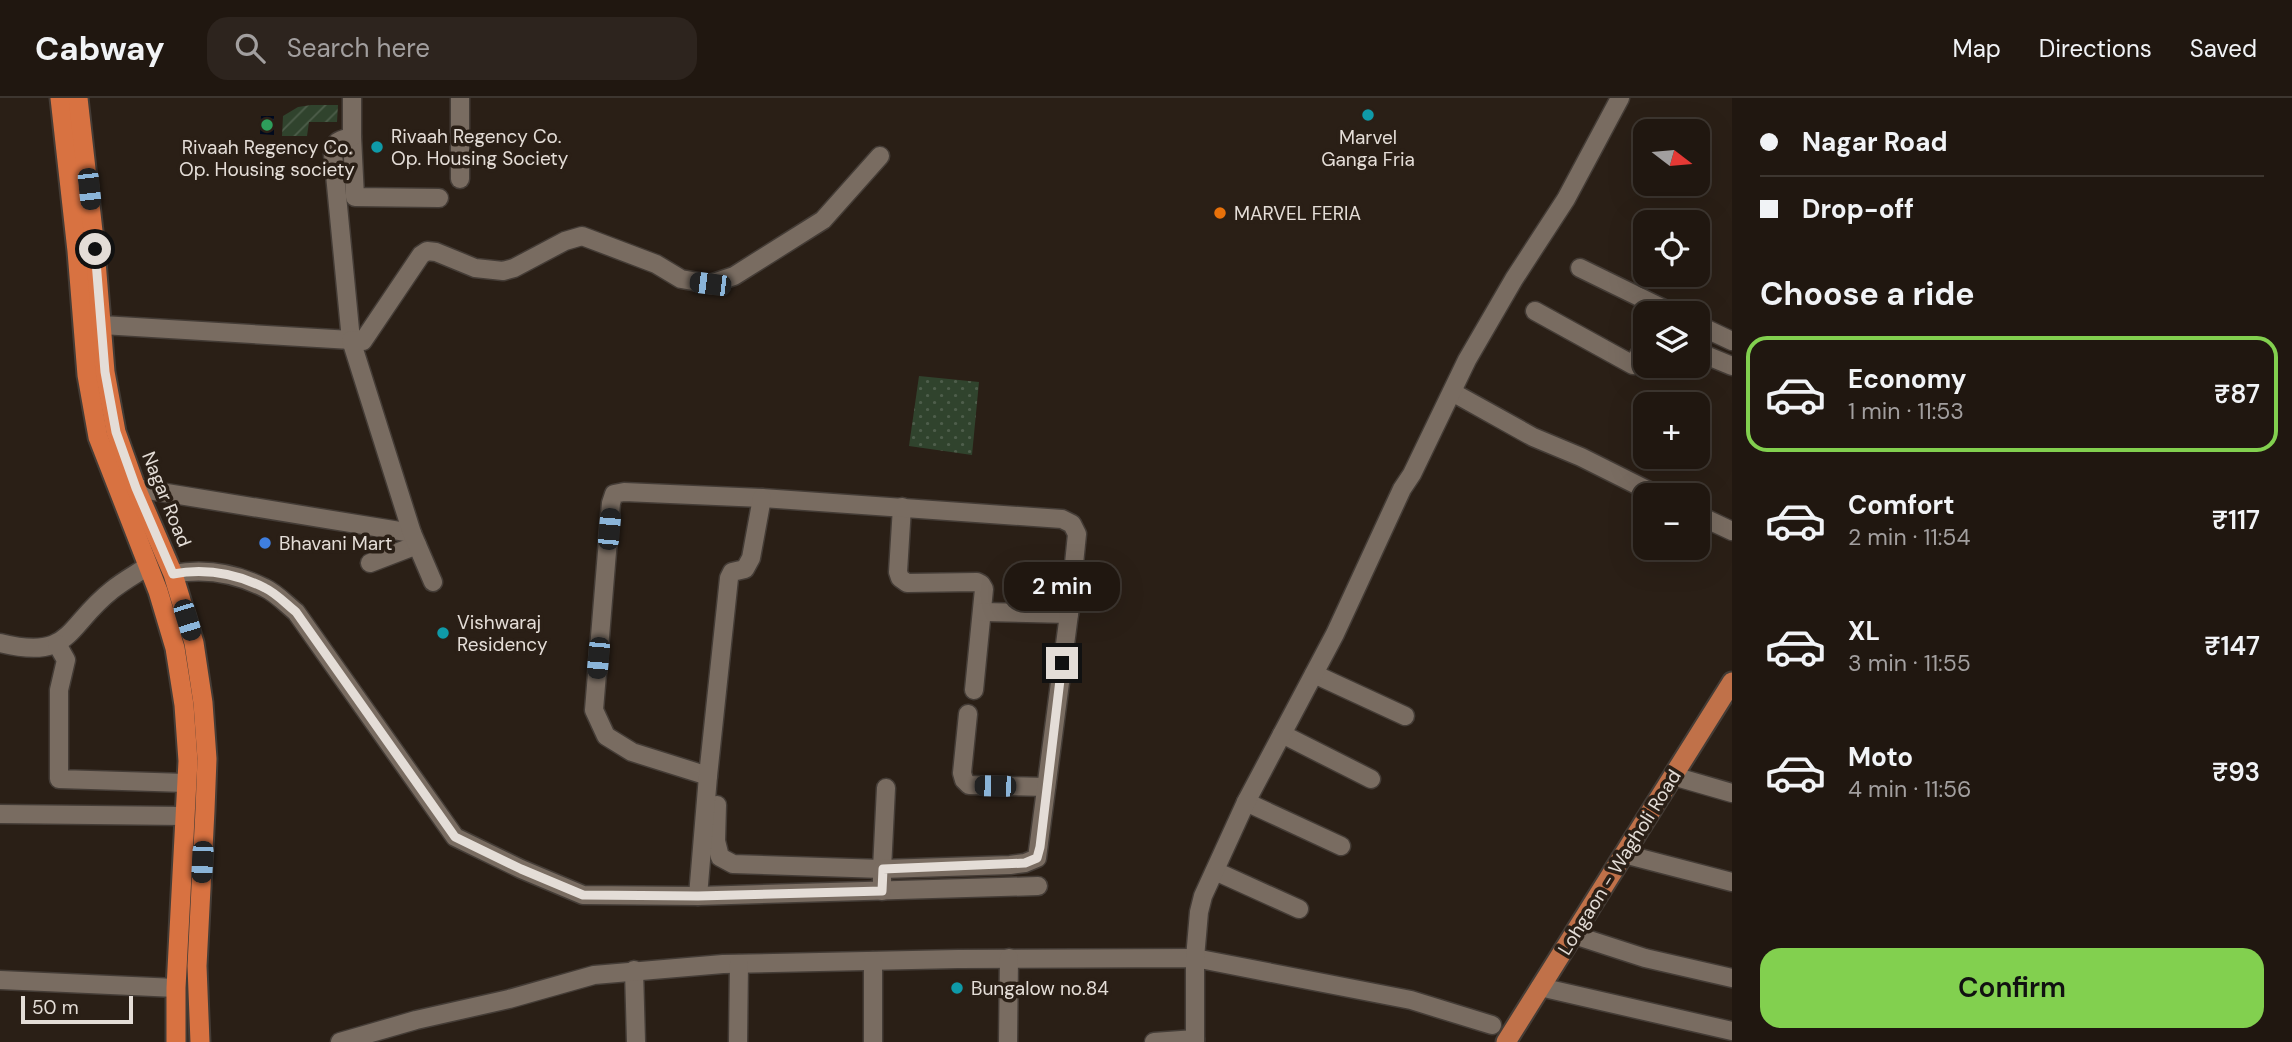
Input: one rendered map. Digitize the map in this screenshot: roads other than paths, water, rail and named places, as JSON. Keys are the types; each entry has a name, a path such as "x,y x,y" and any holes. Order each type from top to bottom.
{"highway":[{"path":"60,98 87,375 97,437 158,591 175,648 184,705 188,761 176,988 176,1042"},
{"name":"Nagar Road","path":"78,98 105,372 116,432 136,488 173,574 194,643 203,703 207,759 197,966 200,1042"}],"main road":[{"name":"Lohgaon - Wagholi Road","path":"1507,1042 1673,776 1728,695"}],"street":[{"path":"352,98 355,197 439,198"},
{"path":"460,98 460,179"},
{"path":"1154,1042 1195,1040 1195,958 1199,912 1245,802 1335,634 1402,489 1412,474 1467,360 1514,279 1566,199 1620,98"},
{"path":"352,137 338,140 332,154 351,340 414,539 433,582"},
{"path":"102,325 363,341 421,255 427,251 475,268 503,271 565,241 582,236 656,264 681,279 710,284 734,276 823,220 880,156"},
{"path":"1580,268 1645,301"},
{"path":"1535,311 1633,365"},
{"path":"1710,331 1732,341"},
{"path":"1710,357 1732,366"},
{"path":"1452,392 1533,437 1633,483"},
{"path":"136,488 414,539"},
{"path":"708,776 632,752 606,736 594,710 611,503 614,494 624,492 762,498 902,507 1062,519 1072,524 1077,534 1069,614 1037,858 1017,864 883,869 733,864 720,857 716,841 724,709"},
{"path":"698,896 729,578 733,572 746,569 751,558 762,498"},
{"path":"902,507 898,572 900,578 907,583 981,583 984,589 974,690"},
{"path":"1710,521 1732,531"},
{"path":"369,563 414,539"},
{"path":"0,643 39,650 57,644 111,591 148,566"},
{"path":"173,574 197,570 218,572 267,588 296,612 455,837 583,895 698,896 1038,886"},
{"path":"983,612 1069,614"},
{"path":"57,644 66,660 59,690 59,779 186,783"},
{"path":"1314,674 1405,716"},
{"path":"968,714 962,773 969,785 1046,787"},
{"path":"1282,734 1371,779"},
{"path":"1673,776 1732,793"},
{"path":"882,891 886,788"},
{"path":"1245,802 1341,846"},
{"path":"0,814 184,816"},
{"path":"1624,854 1732,882"},
{"path":"1215,871 1300,909"},
{"path":"1574,934 1645,958 1732,978"},
{"path":"1007,1042 1009,958"},
{"path":"340,1042 594,975 739,964 1009,958 1195,958 1411,1000 1492,1024"},
{"path":"873,961 873,1042"},
{"path":"738,1042 739,964"},
{"path":"634,970 636,1042"},
{"path":"0,979 176,988"},
{"path":"1541,987 1732,1031"}],"water":[{"name":"Rivaah Regency Co. Op. Housing society","path":"261,116 274,116 274,135 260,134"}],"place":[{"name":"Marvel Ganga Fria","path":"1368,115"},
{"name":"Rivaah Regency Co. Op. Housing society","path":"267,125"},
{"name":"Rivaah Regency Co. Op. Housing Society","path":"377,147"},
{"name":"MARVEL FERIA","path":"1220,213"},
{"name":"Bhavani Mart","path":"265,543"},
{"name":"Vishwaraj Residency","path":"443,633"},
{"name":"Bungalow no.84","path":"957,988"}]}
